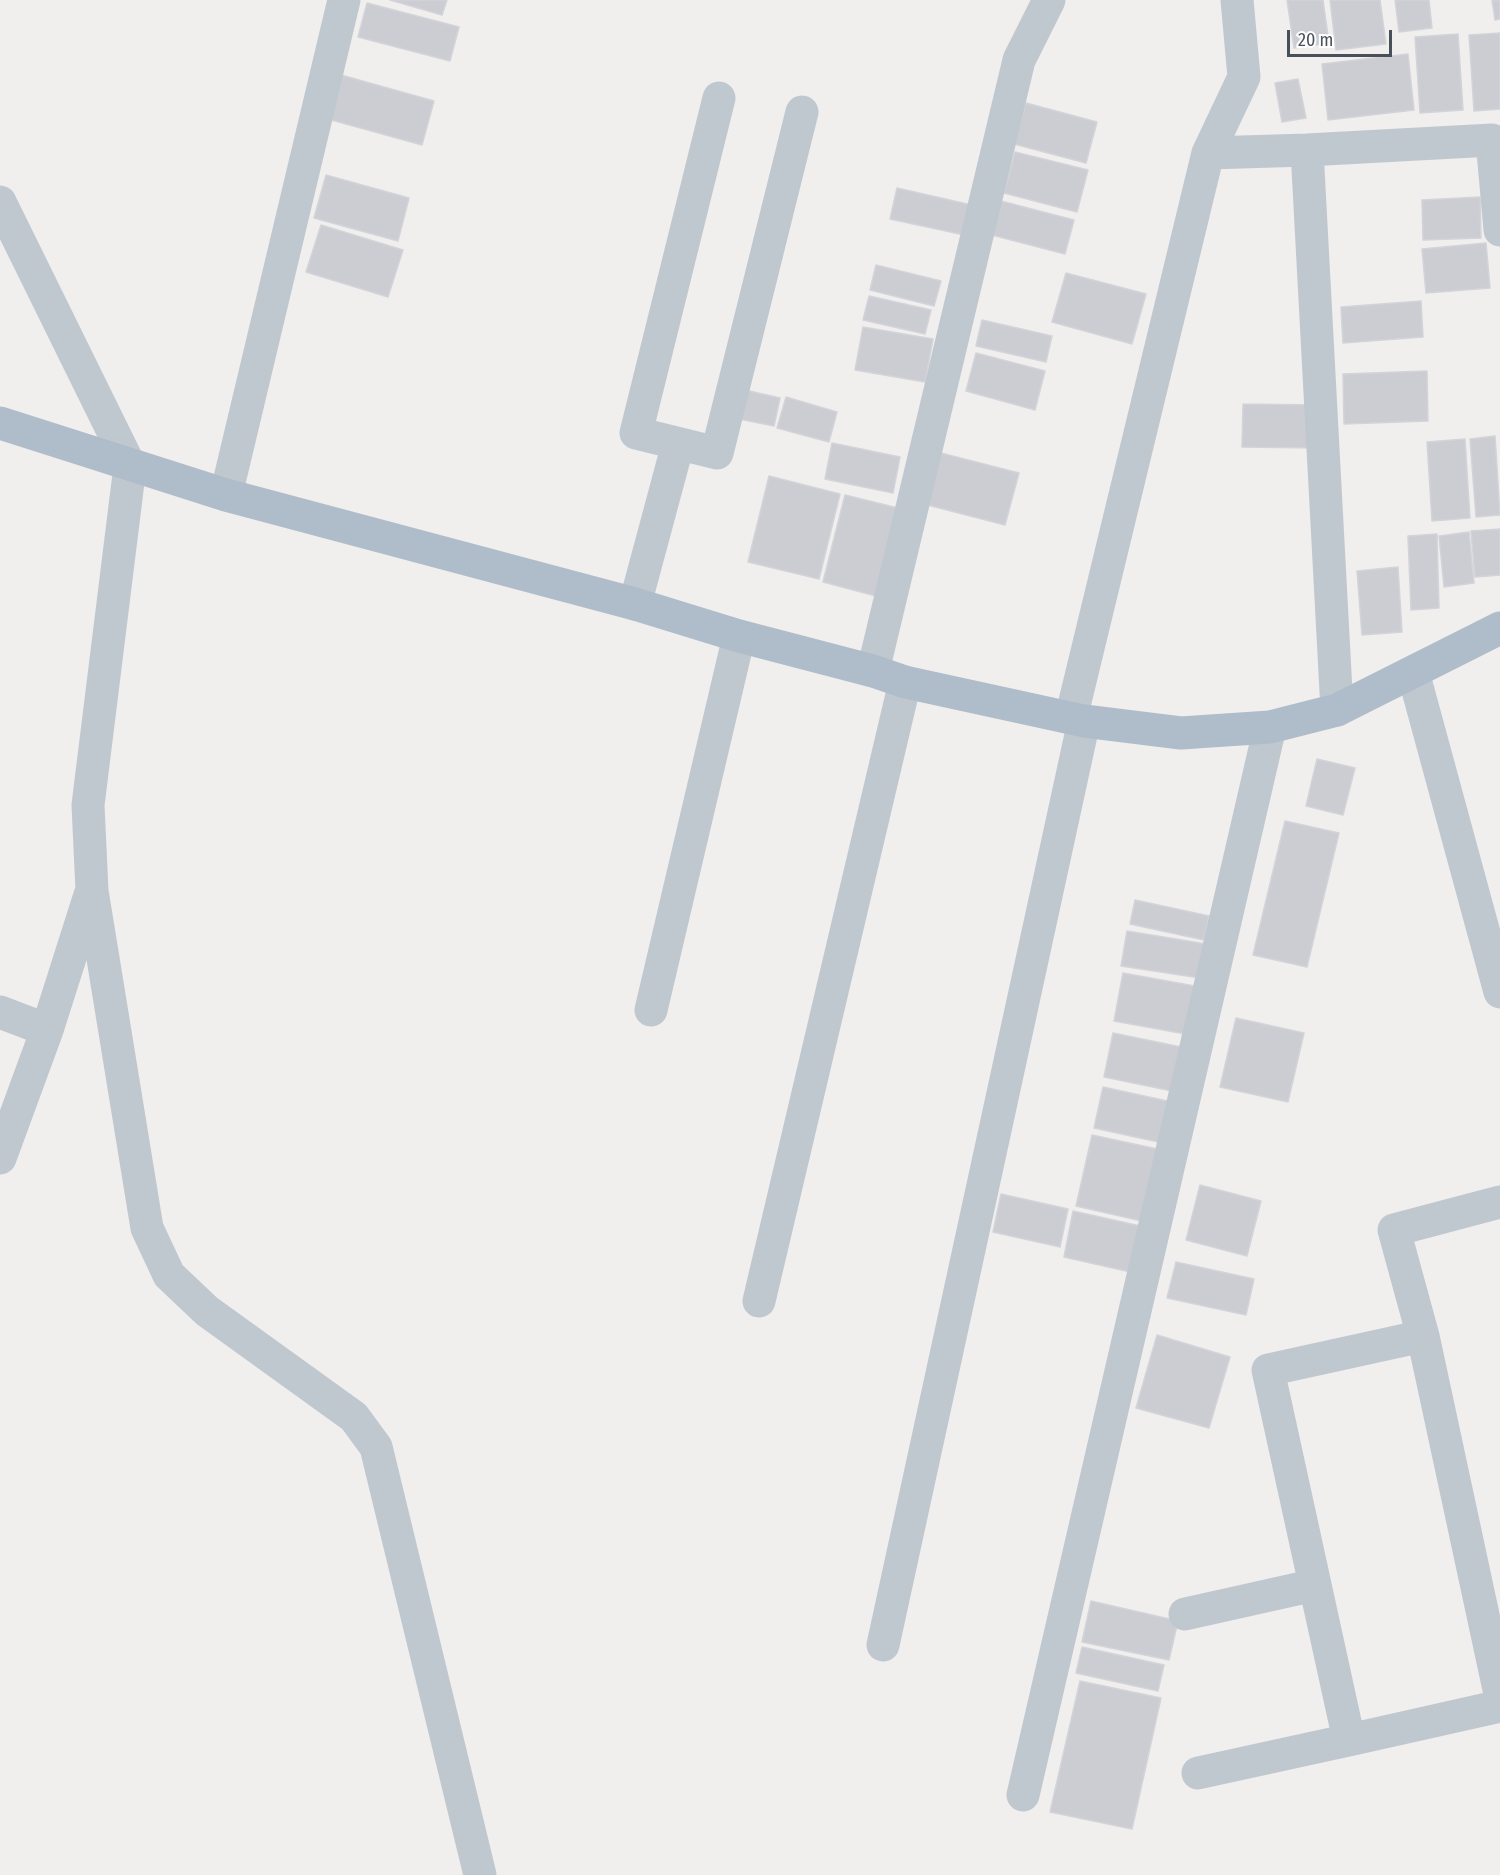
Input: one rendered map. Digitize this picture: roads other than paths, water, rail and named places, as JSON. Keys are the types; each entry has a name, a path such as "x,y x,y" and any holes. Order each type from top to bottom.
{"main road":[{"path":"0,423 129,466 226,495 635,604 739,636 873,671 905,682 1078,719 1181,733 1270,727 1337,710 1500,628"}],"street":[{"path":"226,495 344,0"},
{"path":"873,671 1019,60 1049,0"},
{"path":"883,1645 1078,719 1208,153 1244,77 1237,0"},
{"path":"720,98 636,433 717,453 802,112"},
{"path":"1208,153 1496,140 1500,230"},
{"path":"1307,150 1337,710"},
{"path":"0,202 129,466 88,805 92,891 147,1228 169,1275 207,1311 354,1418 376,1447 480,1875"},
{"path":"635,604 678,444"},
{"path":"651,1010 739,636"},
{"path":"1413,672 1500,992"},
{"path":"759,1301 905,682"},
{"path":"1023,1795 1270,727"},
{"path":"0,1158 48,1030 92,891"},
{"path":"0,1012 48,1030"},
{"path":"1500,1202 1394,1230 1423,1335 1500,1694"},
{"path":"1349,1740 1268,1370 1423,1335"},
{"path":"1185,1614 1315,1585"},
{"path":"1198,1773 1500,1706"}]}
